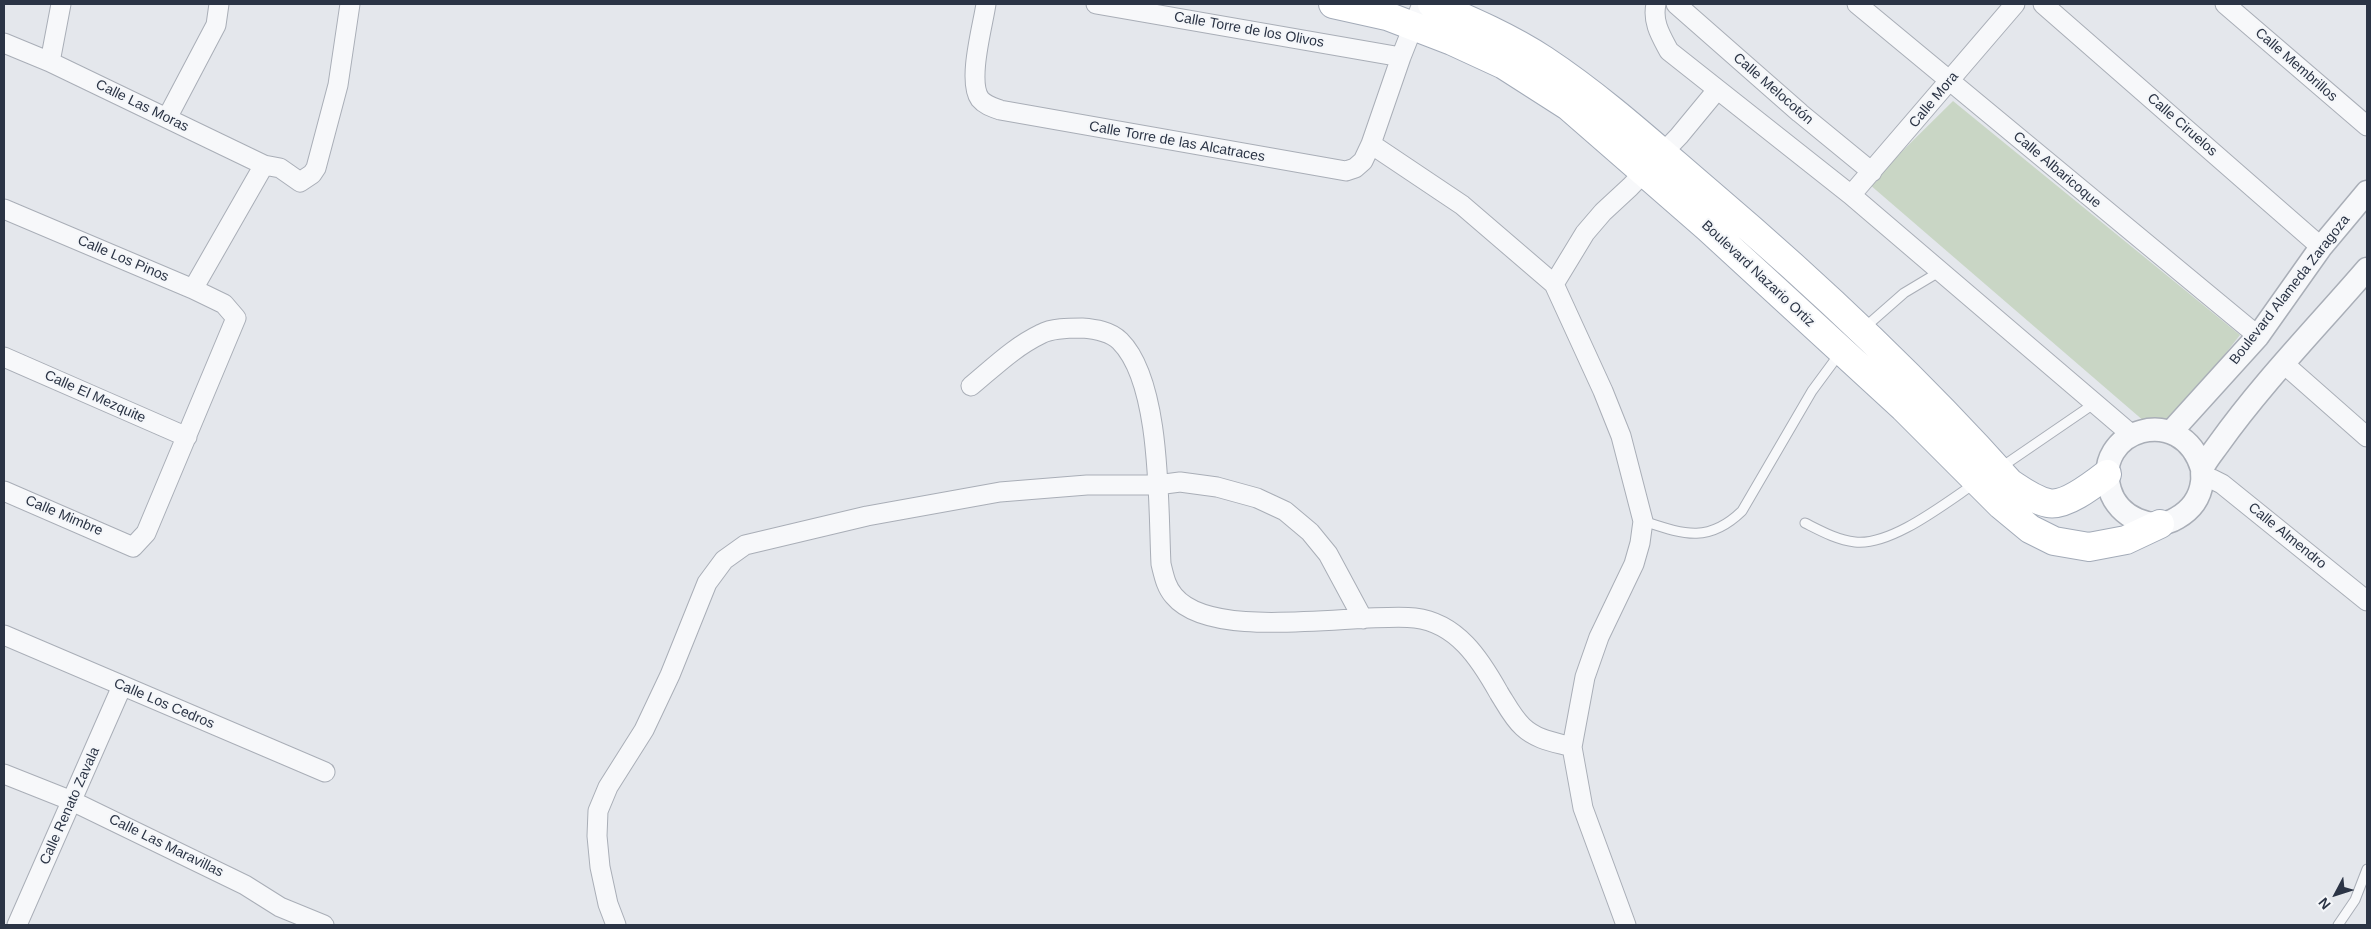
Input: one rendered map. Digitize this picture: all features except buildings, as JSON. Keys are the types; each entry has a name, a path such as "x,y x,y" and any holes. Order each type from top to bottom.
{"main road":[{"name":"Boulevard Nazario Ortiz","path":"1333,4 1387,16 1418,15 1504,65 1654,163"},
{"name":"Boulevard Nazario Ortiz","path":"1432,4 1489,30 1542,59 1595,97 1654,163 1708,228 1852,341 1904,408 1988,476 2030,529 2054,541 2090,547 2126,540 2160,524"},
{"name":"Boulevard Nazario Ortiz","path":"1988,476 2010,483 2036,499 2050,504 2069,498 2108,474"}],"street":[{"path":"50,62 61,4"},
{"path":"168,118 216,25 219,4"},
{"name":"Calle Las Moras","path":"4,43 50,62 300,182 312,174 316,168 338,85 350,4"},
{"name":"Calle Torre de las Alcatraces","path":"986,4 974,80 979,98 985,104 1000,110 1335,170 1346,171 1355,168 1363,160 1371,144"},
{"name":"Calle Torre de los Olivos","path":"1096,4 1401,57"},
{"path":"1656,4 1654,14 1658,31 1669,51 1851,195 2132,435"},
{"name":"Calle Melocotón","path":"1676,4 1800,113 1872,172"},
{"name":"Calle Albaricoque","path":"1857,4 2258,336"},
{"name":"Calle Mora","path":"1851,195 2015,4"},
{"name":"Calle Ciruelos","path":"2043,4 2320,246"},
{"name":"Calle Membrillos","path":"2225,4 2367,126"},
{"path":"1418,15 1401,57 1371,144 1462,205 1554,284 1603,391 1621,436 1643,521 1634,564 1599,637 1584,677 1572,747 1583,808 1626,925"},
{"path":"1554,284 1585,233 1654,163 1716,90"},
{"path":"192,289 272,167"},
{"name":"Boulevard Alameda Zaragoza","path":"2171,432 2258,336 2320,246 2367,192"},
{"name":"Calle Los Pinos","path":"4,209 224,304 236,318 187,437"},
{"path":"2202,475 2198,457 2192,446 2171,432 2158,429 2145,430 2132,435 2119,445 2111,459 2108,474 2110,490 2117,505 2129,516 2144,522 2160,524 2176,519 2189,510 2198,497 2202,475 2244,409 2283,363 2365,275"},
{"path":"972,386 1017,347 1043,332 1068,328 1097,329 1119,340 1134,359 1145,386 1152,422 1161,564 1166,584 1175,597 1184,604 1199,611 1226,619 1297,624 1385,616 1417,618 1438,624 1460,638 1476,655 1508,708 1522,727 1539,738 1572,747"},
{"name":"Calle El Mezquite","path":"4,356 187,437"},
{"path":"2283,363 2367,437"},
{"name":"Calle Mimbre","path":"4,491 132,547 146,533 187,437"},
{"name":"Calle Almendro","path":"2202,475 2222,484 2367,601"},
{"path":"616,925 600,867 597,836 598,811 608,787 644,730 666,683 707,583 724,560 746,545 888,512 1000,492 1087,486 1157,485 1180,482 1216,487 1257,498 1285,511 1310,532 1328,554 1363,619"},
{"name":"Calle Los Cedros","path":"4,635 325,772"},
{"name":"Calle Renato Zavala","path":"17,925 122,686"},
{"name":"Calle Las Maravillas","path":"4,774 72,800 245,885 280,907 324,925"},
{"path":"4,920 17,925"}],"lane":[{"path":"1643,521 1681,534 1706,534 1729,524 1742,512 1812,391 1852,341 1904,293 1940,272"},
{"path":"1805,523 1834,537 1855,542 1874,542 1892,536 1988,476 2095,403"},
{"path":"2338,925 2355,900 2366,874"}],"green space":[{"path":"1953,101 2240,335 2175,418 2145,422 1869,184"}]}
